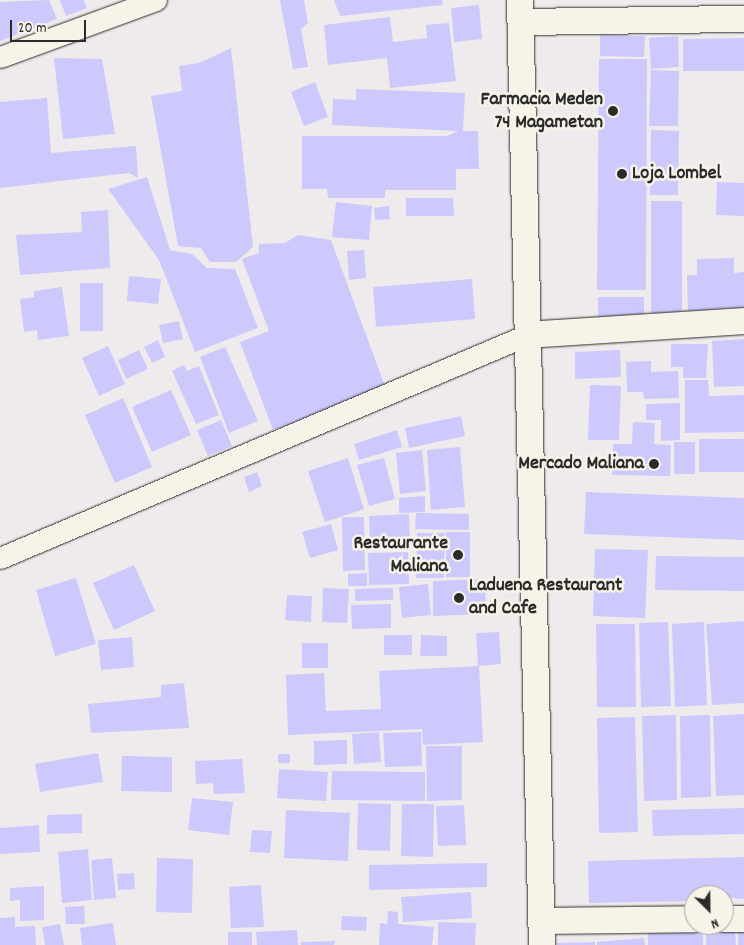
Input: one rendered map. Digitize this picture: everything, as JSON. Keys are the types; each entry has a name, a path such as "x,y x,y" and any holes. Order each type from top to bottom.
{"street":[{"path":"0,57 156,0"},
{"path":"684,920 541,933 520,11 744,19"},
{"path":"0,558 528,335 744,321"}],"building":[{"path":"49,0 57,19 0,41 0,2"},
{"path":"60,0 84,0 87,8 66,16"},
{"path":"280,0 304,0 308,23 301,29 308,67 293,69"},
{"path":"334,0 442,0 443,5 340,16"},
{"path":"479,5 482,39 454,42 451,8"},
{"path":"390,17 393,42 427,38 426,25 449,23 456,81 390,88 387,58 328,65 324,25"},
{"path":"600,35 645,36 644,57 600,56"},
{"path":"678,36 679,67 651,69 649,38"},
{"path":"744,38 744,71 683,71 683,39"},
{"path":"231,48 253,247 236,262 210,262 201,248 178,246 151,96 182,91 179,66 199,63"},
{"path":"54,58 102,59 115,134 63,139"},
{"name":"Loja Lombel","path":"599,59 647,59 646,290 597,290"},
{"path":"651,70 679,71 678,126 649,126"},
{"path":"315,82 328,117 304,126 291,92"},
{"path":"356,89 465,93 463,131 478,131 479,169 456,169 456,190 385,190 385,198 328,198 327,189 302,189 302,136 447,136 458,131 332,125 333,99 356,100"},
{"path":"47,98 51,153 136,146 138,178 129,173 0,188 0,102"},
{"path":"651,130 679,131 678,195 650,195"},
{"path":"147,177 170,250 192,254 207,268 235,269 258,328 195,352 159,260 108,189"},
{"path":"717,182 744,183 744,216 716,215"},
{"path":"406,198 453,198 454,216 406,216"},
{"path":"651,201 682,201 682,320 651,320"},
{"path":"336,202 372,206 369,240 332,237"},
{"path":"389,206 390,219 375,220 374,208"},
{"path":"108,210 110,268 20,275 16,235 82,232 81,212"},
{"path":"298,235 331,240 386,389 273,430 240,342 269,331 242,259 259,253 259,244 285,243"},
{"path":"364,250 366,278 349,280 347,251"},
{"path":"734,258 734,273 744,272 744,310 688,312 687,275 697,275 697,259"},
{"path":"129,276 161,279 158,304 127,301"},
{"path":"472,279 475,319 376,327 373,287"},
{"path":"80,283 103,283 103,331 80,331"},
{"path":"62,287 69,336 38,340 37,330 24,332 20,299 34,297 34,291"},
{"path":"598,297 644,297 644,323 598,323"},
{"path":"179,321 183,339 163,343 159,325"},
{"path":"744,339 744,386 714,387 712,341"},
{"path":"158,340 165,357 152,363 144,347"},
{"path":"671,344 708,344 706,378 683,378 683,367 671,367"},
{"path":"108,346 125,384 99,396 82,358"},
{"path":"225,347 258,421 229,433 200,357"},
{"path":"139,350 148,369 126,379 118,360"},
{"path":"620,350 621,377 575,379 575,352"},
{"path":"651,361 651,372 678,371 679,398 644,399 643,392 627,392 626,362"},
{"path":"184,365 187,371 199,366 219,415 196,424 172,371"},
{"path":"685,380 708,380 709,396 744,395 744,432 685,433"},
{"path":"590,385 621,386 619,440 588,440"},
{"path":"171,390 191,435 152,452 132,407"},
{"path":"123,398 152,467 115,483 85,415"},
{"path":"680,403 680,440 661,441 661,420 646,420 646,404"},
{"path":"461,416 465,436 409,448 405,428"},
{"path":"221,420 232,446 208,456 197,430"},
{"path":"633,422 655,423 654,444 671,445 670,476 612,475 613,444 632,444"},
{"path":"397,430 402,447 359,460 354,444"},
{"path":"699,439 744,439 744,472 699,472"},
{"path":"674,442 695,442 695,474 674,474"},
{"path":"460,447 465,507 431,510 427,450"},
{"path":"422,450 426,491 400,494 396,453"},
{"path":"348,458 364,509 325,522 308,471"},
{"path":"384,458 395,499 369,506 357,465"},
{"path":"257,472 262,486 249,492 244,477"},
{"path":"586,492 744,498 744,540 584,534"},
{"path":"425,496 425,512 399,513 399,498"},
{"path":"416,513 469,514 469,530 415,529"},
{"path":"409,514 410,546 370,548 369,516"},
{"path":"342,517 364,517 365,570 343,571"},
{"path":"331,524 338,550 310,558 302,532"},
{"name":"Restaurante Maliana","path":"446,532 470,532 470,577 446,577"},
{"path":"417,533 445,533 444,578 416,578"},
{"path":"595,549 648,550 645,618 593,616"},
{"path":"408,552 409,584 369,585 368,553"},
{"path":"656,556 744,557 744,591 655,590"},
{"path":"134,565 155,611 114,630 93,583"},
{"path":"367,573 367,586 348,586 348,574"},
{"path":"76,578 96,644 55,656 36,590"},
{"name":"Laduena Restaurant and Cafe","path":"485,579 486,614 433,616 433,581"},
{"path":"428,584 431,615 402,618 399,587"},
{"path":"323,588 349,589 347,623 322,622"},
{"path":"393,588 393,600 355,601 355,589"},
{"path":"287,595 312,596 311,622 285,620"},
{"path":"391,604 391,628 352,629 351,605"},
{"path":"744,621 744,703 712,705 706,624"},
{"path":"668,622 671,706 641,707 639,623"},
{"path":"704,622 707,705 675,707 672,624"},
{"path":"596,624 635,624 636,707 597,707"},
{"path":"499,632 501,664 478,666 476,633"},
{"path":"384,635 412,635 412,655 384,655"},
{"path":"421,635 447,636 447,656 420,656"},
{"path":"132,637 134,667 101,670 98,640"},
{"path":"302,643 328,643 328,668 302,668"},
{"path":"479,666 483,742 423,745 422,729 288,735 286,675 324,673 326,711 381,709 379,671"},
{"path":"184,683 189,728 91,733 88,704 161,697 161,685"},
{"path":"744,714 744,795 716,796 713,716"},
{"path":"676,715 677,800 644,801 642,716"},
{"path":"710,715 711,797 681,798 680,716"},
{"path":"635,717 638,832 599,833 597,718"},
{"path":"379,732 381,762 354,764 352,734"},
{"path":"421,732 422,766 385,767 383,733"},
{"path":"347,740 347,764 314,765 314,741"},
{"path":"426,746 462,746 462,800 427,801"},
{"path":"98,753 103,782 40,792 35,764"},
{"path":"278,754 290,754 290,763 278,763"},
{"path":"122,756 172,757 172,792 121,791"},
{"path":"242,759 245,793 214,794 213,783 196,784 195,761"},
{"path":"279,769 328,772 326,801 277,798"},
{"path":"332,771 425,772 425,801 331,800"},
{"path":"192,798 233,802 229,835 188,830"},
{"path":"358,803 391,804 390,851 357,850"},
{"path":"402,804 434,804 433,857 401,856"},
{"path":"464,805 466,845 438,846 436,806"},
{"path":"744,808 744,834 653,836 652,810"},
{"path":"286,810 350,813 348,861 284,858"},
{"path":"82,814 82,833 47,834 47,815"},
{"path":"39,825 40,852 0,854 0,828"},
{"path":"252,830 272,831 270,853 250,852"},
{"path":"88,849 92,900 62,903 58,852"},
{"path":"744,857 744,899 734,898 734,885 684,885 684,901 589,903 588,861"},
{"path":"112,858 116,898 94,900 91,860"},
{"path":"157,858 193,859 192,913 156,912"},
{"path":"487,863 487,887 369,890 369,865"},
{"path":"134,873 135,889 118,890 117,874"},
{"path":"261,885 264,927 231,928 229,887"},
{"path":"44,886 44,920 20,921 20,900 10,901 10,888"},
{"path":"471,892 472,918 403,922 401,897"},
{"path":"84,906 85,924 66,924 65,907"},
{"path":"388,911 398,912 398,924 434,927 432,945 379,945 380,923 387,924"},
{"path":"342,916 367,917 366,931 341,930"},
{"path":"15,917 15,927 35,926 36,945 0,945 0,918"},
{"path":"438,922 476,923 475,945 438,945"},
{"path":"113,923 116,945 82,945 80,928"},
{"path":"60,924 64,945 45,945 42,927"},
{"path":"297,930 298,945 257,945 256,932"},
{"path":"738,931 744,931 744,945 738,945"},
{"path":"228,932 252,932 252,945 228,945"},
{"path":"735,932 736,945 706,945 706,935 734,935"},
{"path":"648,933 703,935 703,945 648,945"},
{"path":"644,938 645,945 597,945 597,942"},
{"path":"335,941 334,945 301,945 301,942"},
{"path":"595,942 595,945 557,945 557,943"}],"place":[{"name":"Farmacia Meden 74 Magametan","path":"613,111"},
{"name":"Loja Lombel","path":"622,174"},
{"name":"Mercado Maliana","path":"654,464"},
{"name":"Restaurante Maliana","path":"458,555"},
{"name":"Laduena Restaurant and Cafe","path":"459,598"}]}
